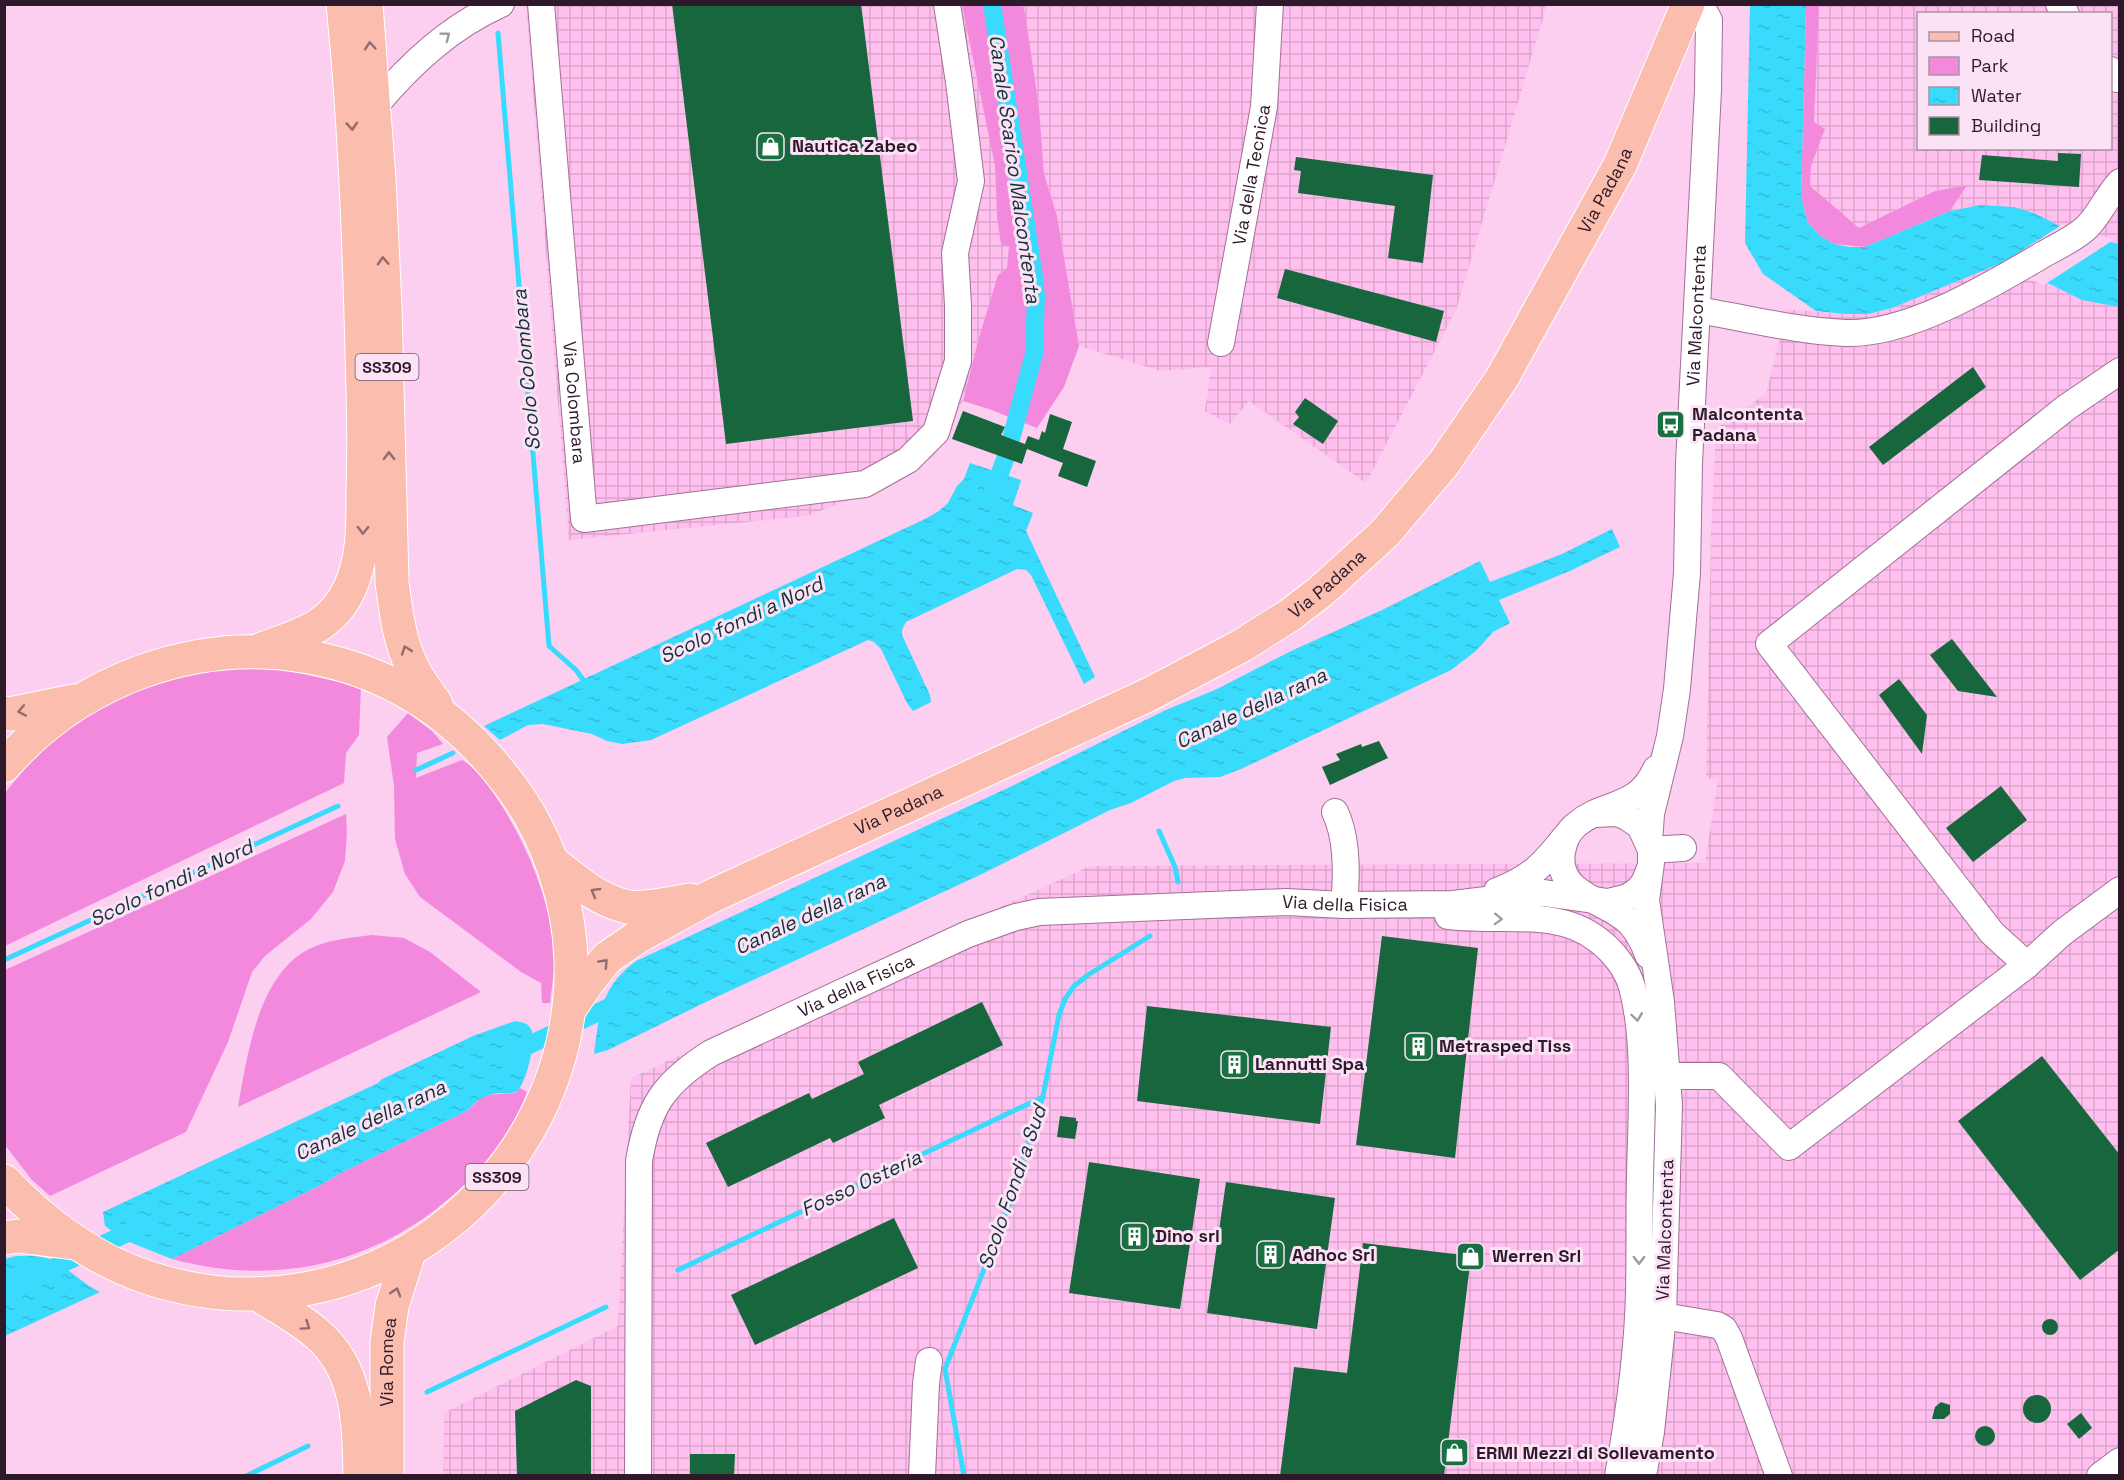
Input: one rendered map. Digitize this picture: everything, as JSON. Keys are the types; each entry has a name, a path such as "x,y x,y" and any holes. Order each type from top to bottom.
{"main road":[{"name":"SS309","path":"255,652 317,628 328,618 348,591 355,575 363,539 362,349 344,4"},
{"name":"SS309","path":"366,4 375,106 385,307 393,591 403,646 413,669 445,718"},
{"name":"Via Padana","path":"569,1010 607,958 639,936 712,896 1204,667 1283,620 1343,573 1385,533 1444,463 1502,378 1620,165 1688,4"},
{"name":"SS309","path":"4,766 55,718 81,700 136,673 169,663 205,655 255,652 300,655 361,669 407,691 445,718 479,748 519,797 537,828 551,861 567,919 570,950 569,1010 564,1043 542,1106 526,1136 508,1164 487,1190 463,1213 437,1234 409,1252 373,1269 336,1282 297,1290 258,1294 200,1290 144,1277 76,1244 42,1218 4,1182"},
{"path":"4,713 10,714 81,700"},
{"name":"Via Padana","path":"551,861 596,894 625,907 654,906 712,896"},
{"path":"4,1238 18,1236 76,1244"},
{"name":"Via Romea","path":"387,1476 387,1342 392,1306 409,1252"},
{"name":"Via Romea","path":"258,1294 316,1333 332,1349 343,1366 352,1389 359,1428 360,1476"}],"street":[{"path":"375,106 422,55 481,13 501,4"},
{"name":"Via Colombara","path":"542,4 584,519 866,484 908,460 936,432 958,362 955,253 971,181 947,4"},
{"name":"Via della Tecnica","path":"1221,344 1264,107 1270,4"},
{"name":"Via Malcontenta","path":"1643,1476 1651,1432 1663,1316 1669,1105 1658,983 1646,900 1651,814 1670,736 1687,573 1689,463 1710,20 1700,4"},
{"path":"1697,310 1847,333 1883,329 1929,313 2015,271 2087,227 2120,182"},
{"path":"2027,965 1992,933 1769,644 2067,407 2120,371"},
{"name":"Via Malcontenta","path":"1658,983 1638,934 1616,912 1576,890 1564,874 1561,856 1568,833 1584,818 1628,801 1648,785 1670,736"},
{"path":"1335,812 1343,828 1346,887 1350,904 1458,917 1554,920 1577,927 1608,948 1625,971 1632,986 1641,1048 1640,1292 1630,1407 1618,1476"},
{"path":"1594,814 1605,812 1627,817 1640,826 1650,854 1644,883 1628,897 1608,902 1596,901"},
{"name":"Via della Fisica","path":"1453,904 1495,892 1525,878 1548,859 1568,833"},
{"path":"1650,854 1683,848"},
{"path":"1667,1076 1719,1076 1789,1147 2027,965 2062,933 2120,890"},
{"name":"Via della Fisica","path":"638,1476 639,1161 643,1138 659,1098 690,1066 711,1053 957,939 992,924 1039,912 1286,902 1453,904 1544,893 1596,901"},
{"path":"1663,1316 1717,1325 1724,1329 1779,1476"},
{"path":"922,1476 929,1361"},
{"path":"2100,1476 2120,1461"}],"shaded area":[{"path":"526,5 962,5 995,166 997,217 1001,245 1009,245 1007,268 998,275 963,401 934,456 877,490 806,516 569,540"},
{"path":"1023,5 1547,5 1456,310 1366,483 1249,401 1230,424 1205,411 1211,367 1161,371 1079,346 1057,216 1044,174 1039,108"},
{"path":"1819,5 2119,5 2119,244 2070,231 2036,214 1980,205 1950,211 1967,185 1935,191 1859,228 1810,186 1811,166 1825,129 1814,122"},
{"path":"1999,264 2052,285 2082,300 2119,307 2119,1475 443,1476 444,1413 618,1326 631,1078 1090,866 1705,863 1718,779 1706,778 1711,534 1716,429 1766,394 1780,338 1783,309 1868,314 1892,308"}],"green space":[{"path":"962,5 1023,5 1025,13 1039,108 1044,174 1057,216 1079,346 1064,387 1037,428 963,401 998,275 1007,268 1009,246 1001,245 997,217 995,166"},
{"path":"1806,5 1819,5 1814,122 1825,129 1811,166 1810,186 1859,228 1935,191 1967,185 1950,211 1865,247 1834,244 1819,235 1808,223 1801,198"},
{"path":"277,668 361,687 359,735 346,753 344,783 5,946 5,793 33,758 80,720 138,690 204,670"},
{"path":"408,713 432,731 443,744 417,753 416,778 462,760 473,768 494,794 526,850 540,885 554,940 555,963 550,1003 542,1003 541,983 521,972 420,897 405,874 395,839 394,786 387,737"},
{"path":"346,814 345,861 333,892 311,919 265,956 252,972 228,1042 186,1132 50,1196 32,1180 5,1145 5,970"},
{"path":"372,935 404,938 430,952 481,992 238,1107 251,1041 266,997 278,977 292,961 309,949 332,941"},
{"path":"520,1088 527,1092 516,1116 479,1170 438,1207 405,1230 369,1248 332,1261 293,1268 254,1271 213,1268 172,1259 467,1111 484,1095 515,1093"}],"water":[{"path":"1750,5 1806,5 1801,198 1808,223 1819,235 1834,244 1865,247 1950,211 1980,205 2014,207 2036,214 2070,231 2119,244 2119,307 2082,300 2052,285 1999,264 1892,308 1868,314 1845,314 1816,311 1763,274 1745,243"},
{"path":"970,463 1021,480 1013,505 1033,513 1026,531 1095,677 1084,684 1031,575 1026,570 1017,569 906,622 902,635 930,695 931,702 913,711 881,649 868,640 651,740 622,744 607,741 592,734 543,724 528,725 500,740 484,726 925,519 948,503 957,486 964,479"},
{"path":"1612,529 1620,547 1572,570 1499,600 1510,623 1493,632 1476,651 1451,670 1241,769 1220,777 1185,778 1174,781 982,874 608,1050 594,1054 604,1002 615,981 636,961 1012,786 1168,709 1215,690 1291,651 1382,610 1480,561 1490,582 1562,554"},
{"path":"515,1021 530,1027 533,1042 524,1080 515,1092 497,1093 483,1098 467,1111 172,1259 124,1240 105,1226 103,1212 473,1036"},
{"path":"16,1256 35,1256 56,1262 100,1292 5,1336 5,1259"}],"pier":[{"path":"2063,224 2115,239 2044,285 1996,267"}],"building":[{"path":"672,4 861,4 913,421 726,444"},
{"path":"2058,153 2081,154 2079,187 1979,180 1982,155 2058,161"},
{"path":"1296,157 1433,175 1423,263 1388,258 1395,206 1298,193 1301,171 1294,170"},
{"path":"1285,269 1444,311 1436,342 1277,298"},
{"path":"1973,367 1986,387 1883,465 1869,447"},
{"path":"1305,398 1338,421 1323,444 1293,424 1299,417 1295,412"},
{"path":"963,411 1005,427 1001,435 1025,444 1028,436 1039,440 1042,431 1045,433 1050,414 1072,422 1063,449 1096,461 1087,487 1058,476 1063,463 1027,449 1022,464 952,439"},
{"path":"1952,639 1997,697 1958,691 1930,655"},
{"path":"1899,679 1927,715 1922,754 1879,695"},
{"path":"1379,741 1388,758 1330,785 1322,767 1340,760 1336,754 1361,744 1362,747"},
{"path":"2001,786 2027,820 1973,862 1946,828"},
{"name":"Metrasped Tiss","path":"1382,936 1478,948 1455,1158 1356,1145"},
{"path":"982,1002 1003,1045 879,1105 885,1118 833,1143 830,1138 728,1187 706,1143 809,1093 812,1099 864,1074 858,1062"},
{"name":"Lannutti Spa","path":"1147,1006 1331,1027 1320,1124 1137,1101"},
{"path":"2042,1056 2120,1155 2120,1249 2080,1280 1958,1121"},
{"path":"1060,1116 1076,1118 1078,1121 1075,1139 1057,1137"},
{"name":"Dino srl","path":"1089,1162 1200,1179 1180,1309 1069,1293"},
{"name":"Adhoc Srl","path":"1226,1182 1335,1198 1317,1329 1207,1313"},
{"path":"894,1218 918,1268 755,1345 731,1295"},
{"path":"1363,1243 1471,1256 1444,1476 1280,1476 1294,1367 1347,1373"},
{"path":"2047,1319 2053,1319 2058,1327 2056,1333 2047,1335 2042,1330 2042,1324"},
{"path":"576,1380 591,1386 591,1476 517,1476 515,1411"},
{"path":"2037,1395 2047,1399 2051,1409 2047,1419 2037,1423 2027,1419 2023,1409 2027,1399"},
{"path":"1941,1402 1950,1405 1950,1414 1944,1419 1932,1419 1935,1407"},
{"path":"2081,1413 2092,1428 2079,1439 2067,1424"},
{"path":"1985,1426 1992,1429 1995,1436 1992,1443 1985,1446 1978,1443 1975,1436 1978,1429"},
{"path":"690,1454 735,1454 734,1476 690,1476"}],"waterway":[{"name":"Canale Scarico Malcontenta","path":"991,497 1007,454 1034,354 1036,296 992,4"},
{"name":"Scolo Colombara","path":"498,33 549,646 576,670 587,685"},
{"name":"Scolo fondi a Nord","path":"416,770 453,753"},
{"name":"Scolo fondi a Nord","path":"4,960 338,806"},
{"name":"Scolo Fondi a Sud","path":"1159,831 1175,867 1178,882"},
{"name":"Scolo Fondi a Sud","path":"964,1476 945,1369 1011,1200 1043,1096 1059,1015 1065,999 1074,986 1150,936"},
{"name":"Canale della rana","path":"512,1053 622,1001"},
{"name":"Fosso Osteria","path":"678,1270 1043,1097"},
{"name":"Canale della rana","path":"4,1291 142,1226"},
{"name":"Fosso Osteria","path":"427,1392 606,1307"},
{"name":"Fosso Osteria","path":"246,1476 308,1446"}],"place":[{"name":"Nautica Zabeo","path":"771,146"},
{"name":"Malcontenta Padana","path":"1671,424"},
{"name":"Metrasped Tiss","path":"1418,1046"},
{"name":"Lannutti Spa","path":"1234,1064"},
{"name":"Dino srl","path":"1134,1236"},
{"name":"Adhoc Srl","path":"1271,1255"},
{"name":"Werren Srl","path":"1471,1256"},
{"name":"ERMI Mezzi di Sollevamento","path":"1455,1453"}]}
